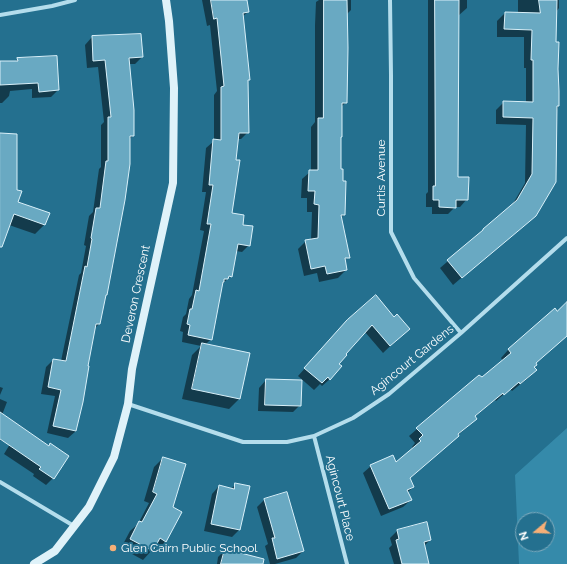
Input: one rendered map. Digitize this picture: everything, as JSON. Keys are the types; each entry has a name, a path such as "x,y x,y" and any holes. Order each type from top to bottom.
{"street":[{"path":"0,15 52,6 75,0"},
{"name":"Deveron Crescent","path":"34,564 55,551 89,507 114,457 128,404 132,369 173,183 174,88 166,0"},
{"name":"Curtis Avenue","path":"390,0 390,232 414,278 461,333"},
{"name":"Agincourt Gardens","path":"128,404 243,442 288,442 314,436 353,418 389,394 461,333 567,238"},
{"name":"Agincourt Place","path":"314,436 347,564"},
{"path":"0,482 74,526"}],"shaded area":[{"path":"567,428 567,564 519,564 518,552 555,552 555,512 517,512 515,475"}],"building":[{"path":"211,0 247,0 249,12 243,13 250,80 248,80 249,133 239,133 236,160 240,160 232,213 244,215 243,225 253,226 250,246 238,244 232,277 229,276 228,279 224,279 212,340 188,335 190,325 187,324 196,290 199,291 211,224 207,224 213,185 209,185 213,139 221,140 221,87 224,86 217,18 214,19"},
{"path":"324,0 347,0 348,48 347,103 342,103 341,137 341,169 343,169 343,181 346,181 345,215 341,215 350,258 345,258 347,270 327,274 325,266 311,269 305,240 318,238 319,205 314,204 315,191 308,191 309,170 318,170 318,118 323,118"},
{"path":"435,0 459,0 458,177 469,177 468,200 456,200 456,208 439,207 439,200 433,200 433,186 435,186"},
{"path":"539,0 557,0 556,42 559,42 559,106 557,106 556,182 536,216 462,278 447,260 517,200 532,174 533,118 503,117 503,101 533,102 533,60 531,60 532,30 504,29 505,12 540,13"},
{"path":"141,34 143,57 129,58 134,110 134,136 130,136 130,164 125,200 107,295 100,324 96,324 83,402 76,431 53,426 61,390 48,387 53,359 66,361 85,266 87,267 96,208 100,208 106,161 108,161 108,117 111,117 105,60 93,61 92,36"},
{"path":"57,56 59,90 39,92 38,83 0,85 0,61 18,61 17,58"},
{"path":"0,133 17,134 17,190 22,191 18,202 50,213 45,225 14,214 2,247 0,247"},
{"path":"376,295 394,317 397,314 410,329 390,346 372,325 346,354 347,355 339,364 342,366 330,380 328,377 322,383 304,368 347,320"},
{"path":"567,302 567,336 536,363 537,365 534,367 537,370 520,384 519,382 504,395 503,393 475,416 477,419 458,434 459,436 410,478 414,487 407,490 412,500 389,509 370,465 393,455 396,462 421,441 419,439 423,435 416,428 479,375 482,377 511,353 508,349 555,308 557,311"},
{"path":"202,343 250,353 240,399 192,389"},
{"path":"266,379 302,380 301,406 265,405"},
{"path":"0,412 49,446 50,443 69,456 54,479 39,469 41,467 0,439"},
{"path":"163,457 186,464 173,507 182,512 166,542 160,538 153,551 130,539 139,521 142,522 157,494 153,492"},
{"path":"235,483 250,486 240,530 211,524 219,485 234,489"},
{"path":"287,492 304,551 277,559 272,538 275,538 264,499"},
{"path":"427,522 431,540 424,542 429,564 402,564 396,540 399,539 397,530"},
{"path":"225,549 264,559 263,564 221,564"}],"place":[{"name":"Glen Cairn Public School","path":"113,548"}]}
